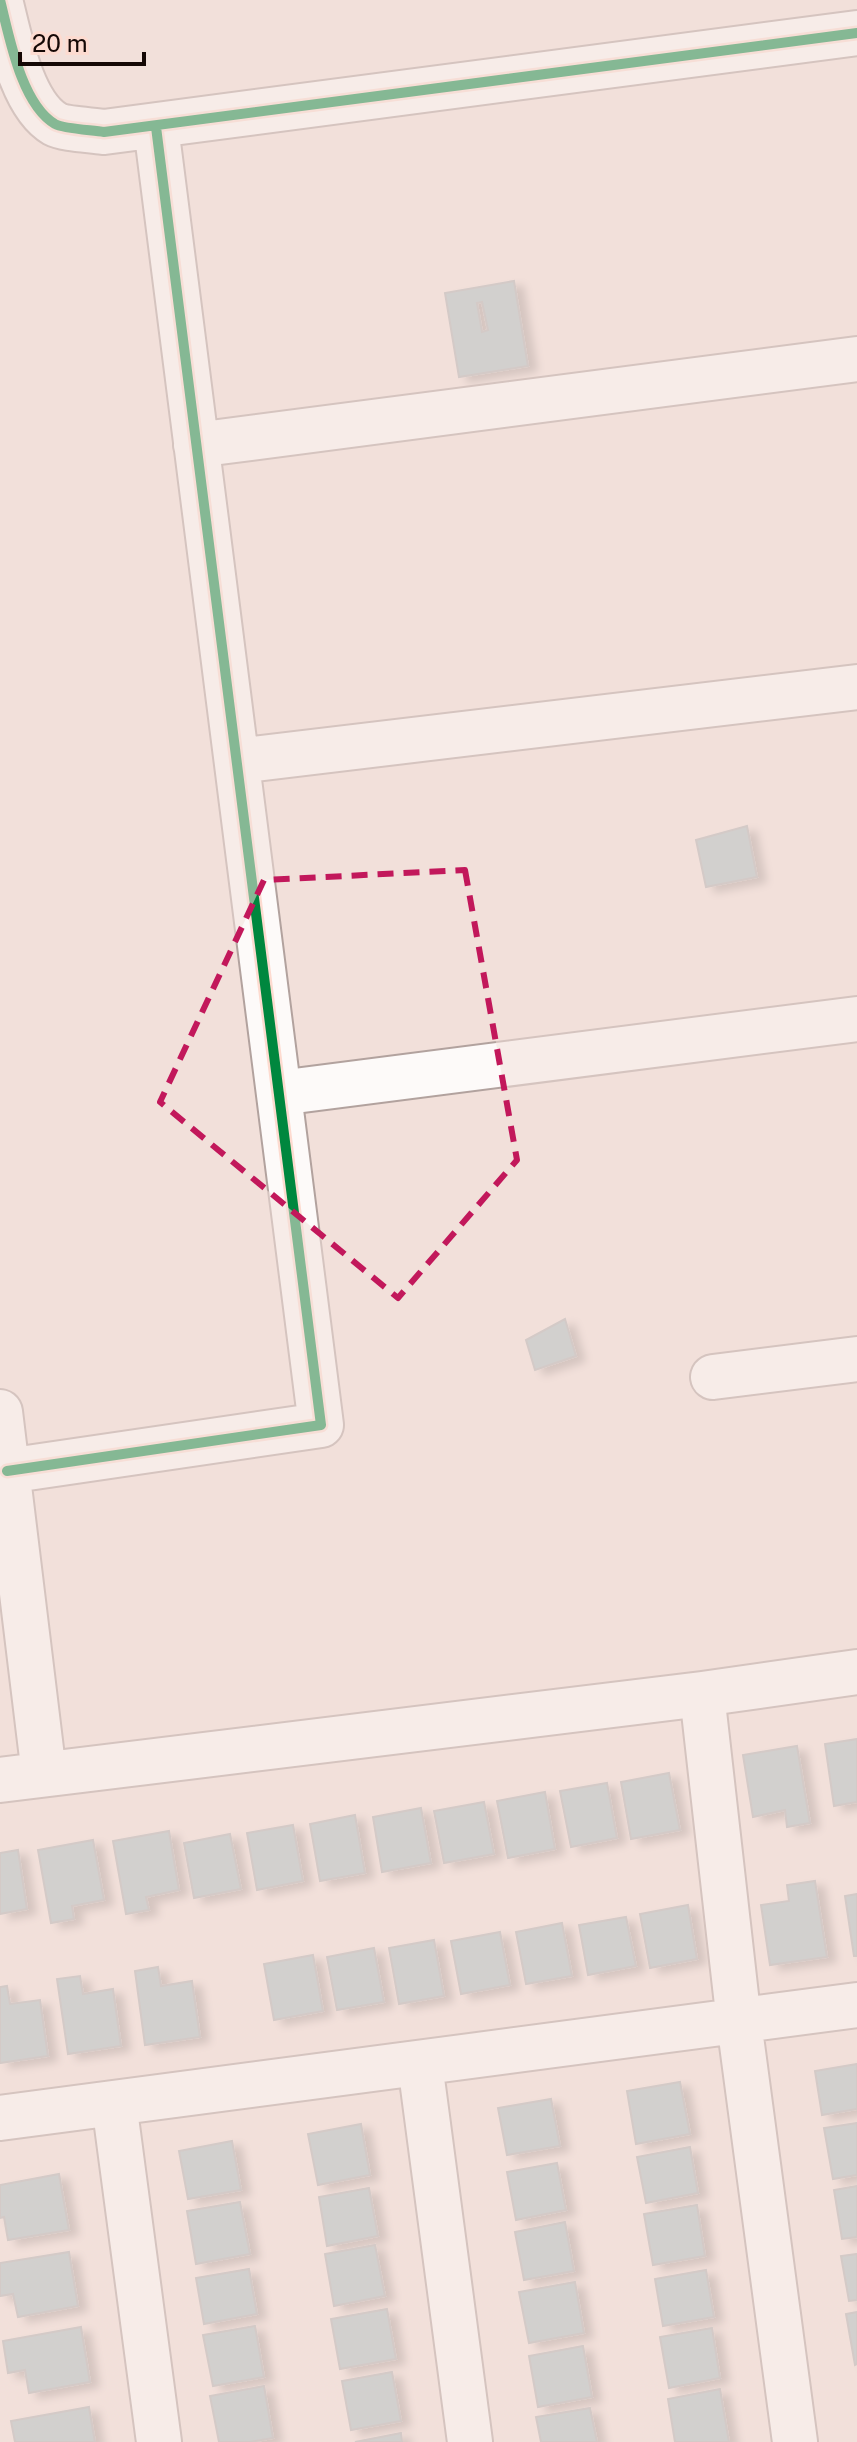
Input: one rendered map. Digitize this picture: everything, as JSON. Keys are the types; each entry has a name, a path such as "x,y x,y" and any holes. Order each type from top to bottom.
{"street":[{"path":"0,0 16,66 34,102 55,124 104,132 857,33"},
{"path":"7,1471 321,1425 156,127"},
{"path":"196,445 857,359"},
{"path":"237,761 857,687"},
{"path":"279,1093 857,1019"},
{"path":"713,1377 857,1359"},
{"path":"0,1412 44,1774"},
{"path":"0,1780 702,1694 857,1672"},
{"path":"702,1694 739,2022 795,2442"},
{"path":"0,2118 857,2005"},
{"path":"420,2064 470,2442"},
{"path":"114,2103 159,2442"}],"highlighted area":[{"path":"465,870 517,1160 398,1298 160,1102 264,880"}],"building":[{"path":"514,281 528,366 459,377 445,293","holes":["482,302 488,330 482,332 477,303"]},
{"path":"747,826 757,877 706,887 696,840"},
{"path":"565,1319 576,1356 535,1370 526,1340"},
{"path":"857,1739 857,1802 834,1806 825,1744"},
{"path":"797,1746 810,1823 787,1827 785,1810 753,1817 743,1755"},
{"path":"669,1773 680,1830 631,1839 621,1782"},
{"path":"607,1783 617,1838 571,1847 560,1791"},
{"path":"545,1792 555,1849 508,1858 497,1801"},
{"path":"484,1802 494,1854 444,1863 434,1811"},
{"path":"421,1808 431,1863 382,1872 373,1817"},
{"path":"355,1815 365,1873 320,1881 310,1824"},
{"path":"293,1825 303,1881 257,1890 247,1833"},
{"path":"169,1831 179,1890 146,1897 149,1910 126,1914 113,1841"},
{"path":"230,1834 241,1889 194,1898 184,1843"},
{"path":"93,1840 104,1900 72,1906 74,1919 51,1923 38,1850"},
{"path":"18,1850 27,1909 0,1914 0,1853"},
{"path":"815,1881 827,1957 770,1965 761,1905 789,1901 787,1885"},
{"path":"857,1894 857,1956 854,1956 845,1896"},
{"path":"688,1905 697,1959 650,1968 640,1914"},
{"path":"626,1917 636,1966 588,1975 579,1925"},
{"path":"562,1923 572,1976 526,1984 516,1932"},
{"path":"500,1932 510,1985 461,1994 451,1941"},
{"path":"434,1940 444,1996 399,2004 389,1948"},
{"path":"374,1948 384,2002 337,2010 327,1957"},
{"path":"313,1955 323,2011 274,2020 264,1964"},
{"path":"158,1967 161,1986 192,1981 200,2037 145,2045 135,1971"},
{"path":"80,1976 83,1994 113,1989 121,2046 68,2054 57,1979"},
{"path":"7,1986 10,2004 40,2000 48,2056 0,2063 0,1987"},
{"path":"857,2064 857,2109 822,2115 815,2071"},
{"path":"680,2082 690,2134 636,2144 627,2091"},
{"path":"551,2099 560,2146 507,2155 498,2108"},
{"path":"857,2123 857,2175 833,2179 824,2128"},
{"path":"361,2124 370,2175 318,2185 308,2134"},
{"path":"232,2141 241,2190 188,2199 179,2151"},
{"path":"690,2147 698,2193 646,2203 637,2157"},
{"path":"557,2163 566,2210 516,2220 507,2172"},
{"path":"59,2174 69,2230 8,2240 4,2217 0,2218 0,2185"},
{"path":"857,2186 857,2237 842,2239 834,2190"},
{"path":"369,2188 378,2236 327,2246 319,2197"},
{"path":"240,2202 250,2254 196,2264 187,2211"},
{"path":"697,2205 705,2256 653,2265 644,2214"},
{"path":"565,2222 574,2271 524,2280 515,2232"},
{"path":"375,2245 385,2296 334,2306 325,2254"},
{"path":"69,2252 78,2306 18,2317 13,2294 0,2296 0,2263"},
{"path":"857,2254 857,2300 849,2301 841,2256"},
{"path":"249,2269 257,2314 204,2324 196,2278"},
{"path":"706,2270 714,2317 663,2326 655,2279"},
{"path":"575,2282 584,2333 529,2343 519,2292"},
{"path":"387,2309 396,2359 340,2369 331,2319"},
{"path":"857,2312 857,2364 855,2365 846,2314"},
{"path":"255,2326 264,2377 213,2386 203,2335"},
{"path":"81,2327 90,2382 29,2393 25,2370 8,2373 3,2341"},
{"path":"712,2328 720,2378 669,2388 660,2337"},
{"path":"583,2346 592,2397 538,2407 529,2356"},
{"path":"392,2372 401,2421 351,2430 342,2381"},
{"path":"264,2386 273,2438 219,2442 210,2396"},
{"path":"720,2389 729,2442 675,2442 668,2399"},
{"path":"89,2407 95,2442 15,2442 11,2421"},
{"path":"590,2408 597,2442 541,2442 536,2417"},
{"path":"401,2433 402,2442 355,2442"}],"cycle path":[{"path":"0,0 18,68 33,101 43,114 59,126 104,132 857,33"},
{"path":"7,1471 321,1425 156,127"}]}
